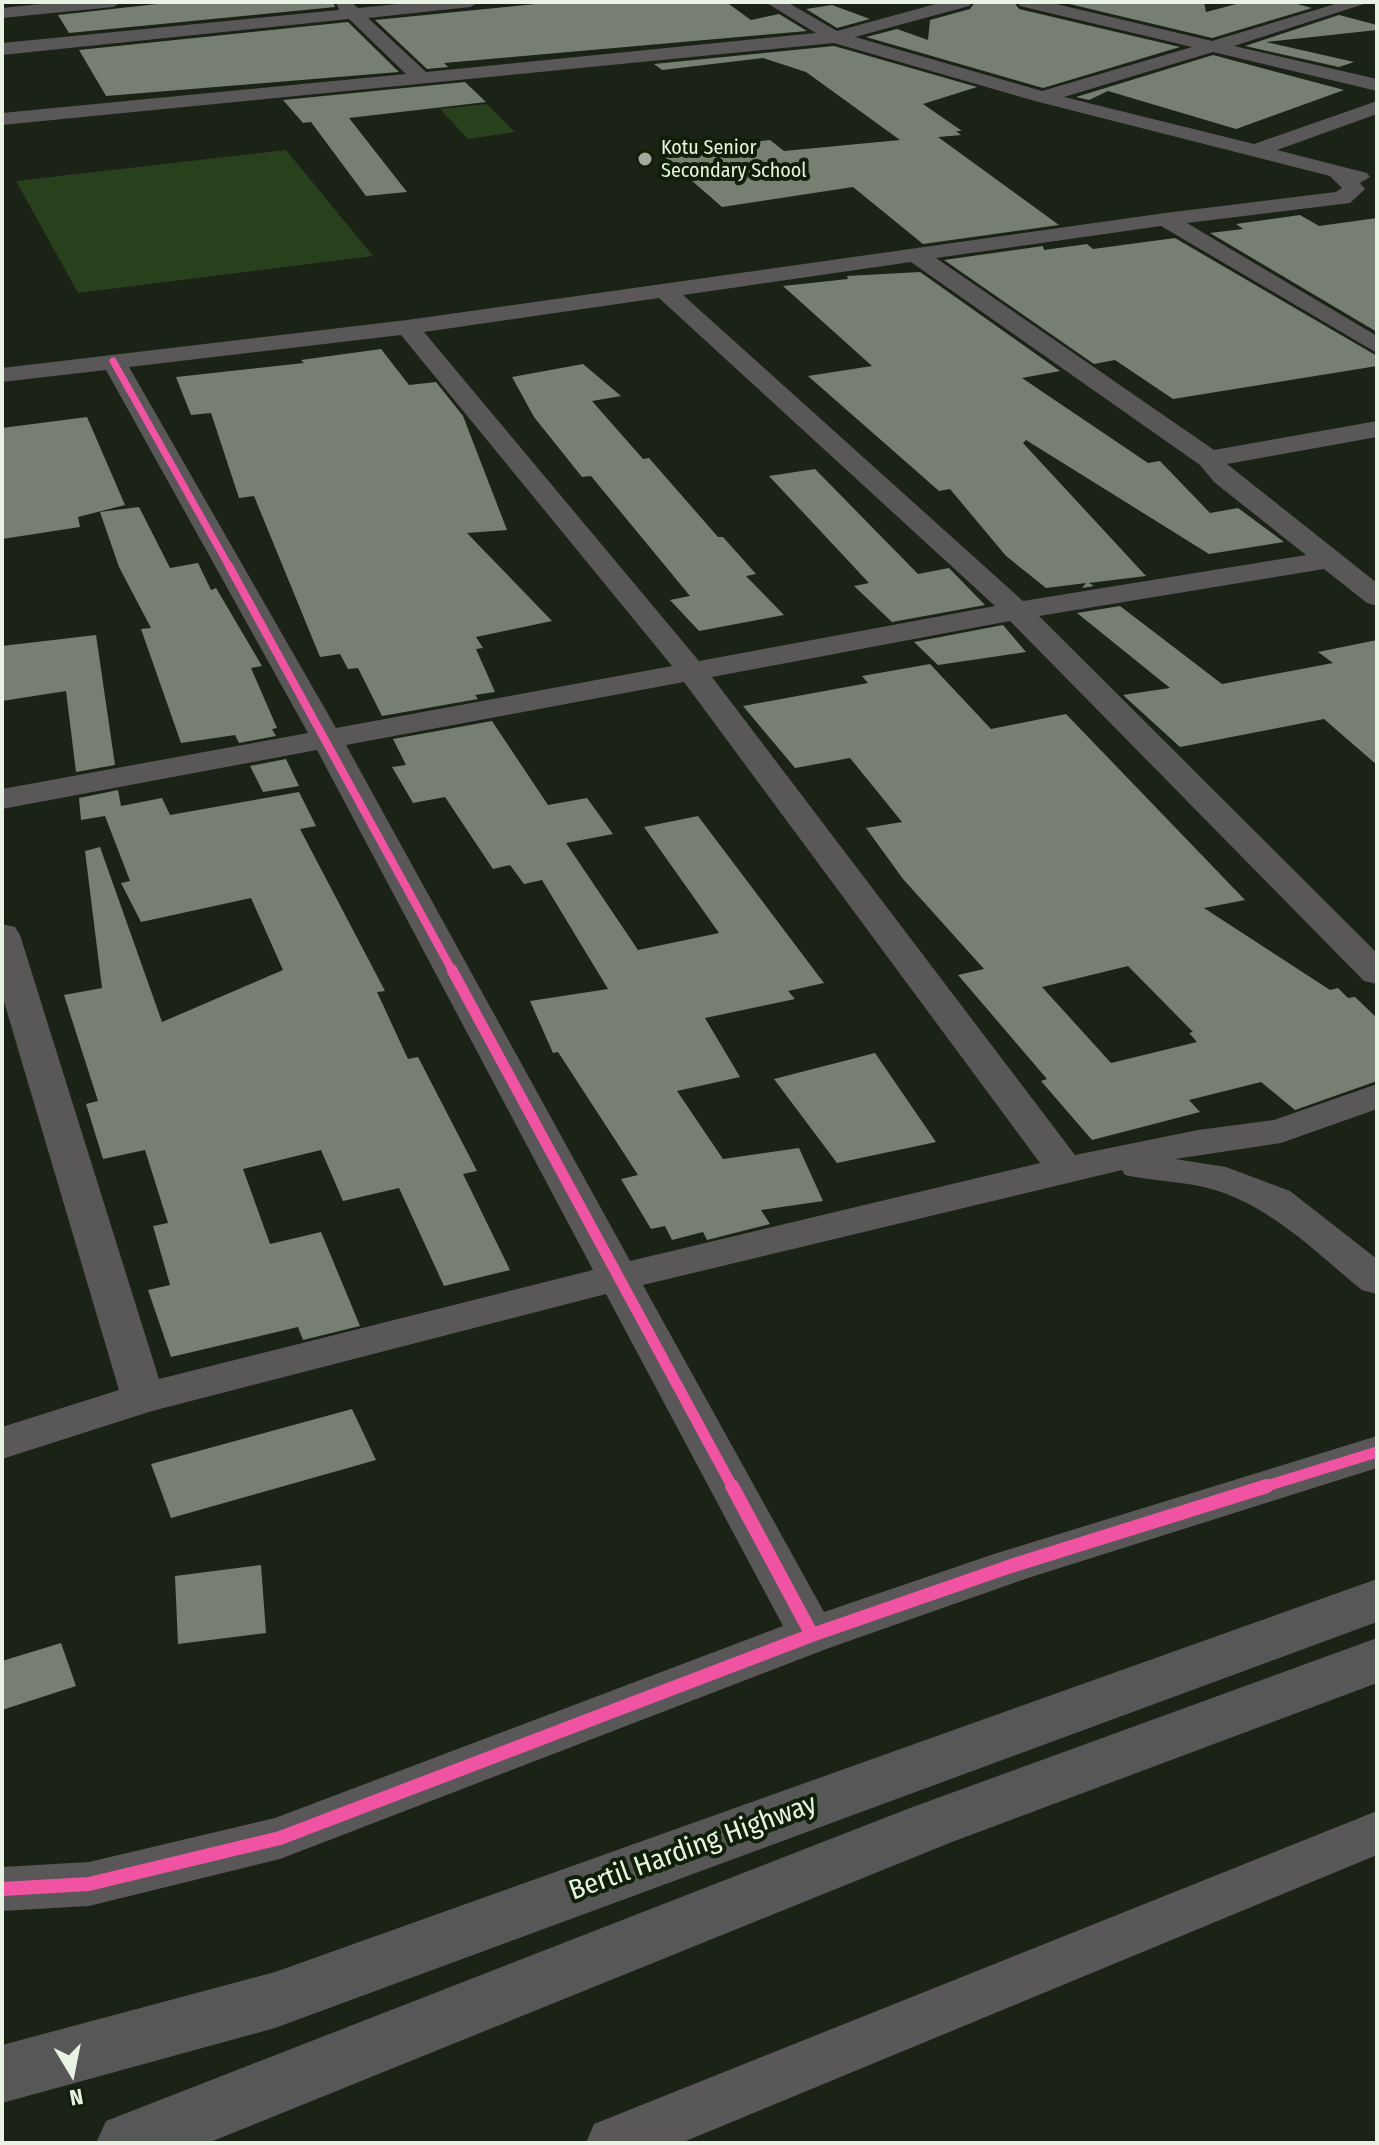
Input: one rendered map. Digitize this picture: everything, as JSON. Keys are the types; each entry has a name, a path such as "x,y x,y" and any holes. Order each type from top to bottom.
{"main road":[{"name":"Bertil Harding Highway","path":"2,2074 275,2000 1377,1600"},
{"path":"130,2143 931,1825 1377,1660"}],"street":[{"path":"2,13 113,2"},
{"path":"2,49 348,8 470,2"},
{"path":"774,2 835,37 1042,97 1377,182"},
{"path":"2,119 835,37 963,2"},
{"path":"1026,2 1377,85"},
{"path":"1042,97 1346,3 1377,13"},
{"path":"348,8 421,77"},
{"path":"1257,150 1377,107"},
{"path":"1336,170 1354,189 1342,198"},
{"path":"2,375 407,327 1165,219 1377,195"},
{"path":"1165,219 1377,346"},
{"path":"916,255 1209,459 1223,476 1326,560 1377,597"},
{"path":"664,290 1017,611 1377,973"},
{"path":"407,327 691,670 1065,1169"},
{"path":"113,361 328,741 812,1635"},
{"path":"1209,459 1377,429"},
{"path":"2,799 1017,611 1326,560"},
{"path":"2,935 143,1398"},
{"path":"2,1443 143,1398 619,1277 1065,1169 1198,1142 1281,1131 1377,1096"},
{"path":"1065,1169 1168,1168 1246,1187 1276,1200 1377,1280"},
{"path":"2,1889 89,1884 280,1838 812,1635 1011,1566 1377,1452"},
{"path":"615,2143 1377,1832"}],"green space":[{"path":"487,104 515,132 468,139 440,109"},
{"path":"286,150 373,256 78,293 16,181"}],"building":[{"path":"175,2 333,2 335,7 69,33 58,15"},
{"path":"556,2 726,2 751,20 779,14 807,31 444,63 448,67 427,69 375,20"},
{"path":"975,2 1014,2 1019,9 1180,47 1043,88 866,37 897,29 928,40 930,20 970,9"},
{"path":"1061,2 1204,2 1206,12 1244,2 1290,2 1312,8 1212,38"},
{"path":"832,5 870,19 837,28 806,9"},
{"path":"1339,15 1377,25 1377,30 1266,42 1354,62 1339,67 1245,46"},
{"path":"348,22 399,72 106,96 79,50"},
{"path":"834,46 977,87 923,104 962,131 956,131 961,135 938,137 1059,225 923,244 853,187 722,207 660,153 770,140 784,151 900,140 806,72 763,58 662,70 654,64"},
{"path":"1213,55 1344,90 1236,129 1108,91 1089,100 1076,97"},
{"path":"465,82 486,102 349,118 407,192 366,196 311,122 303,123 283,100"},
{"path":"1300,215 1319,226 1377,218 1377,332 1210,233 1243,229 1236,224"},
{"path":"1175,238 1377,356 1377,366 1173,399 1115,360 1094,364 944,260 1043,246 1044,250 1087,244 1093,249"},
{"path":"920,272 1060,371 1022,378 1148,463 1160,461 1210,513 1238,508 1284,542 1209,554 1026,440 1023,443 1146,576 1089,583 1094,586 1082,588 1086,583 1046,588 1006,556 950,489 939,491 808,376 872,366 783,286 848,279 847,276"},
{"path":"381,349 409,385 436,382 463,416 507,530 467,533 552,621 476,637 483,648 476,649 495,692 475,695 478,699 382,716 358,668 348,669 340,654 320,657 254,496 239,498 211,413 191,415 176,377 304,363 301,360"},
{"path":"583,364 621,396 592,401 643,459 649,458 718,537 723,537 756,574 746,576 784,615 699,631 670,600 690,596 591,476 582,477 534,417 512,377"},
{"path":"87,417 125,505 78,517 80,527 2,539 2,428"},
{"path":"815,469 918,574 949,568 985,605 892,622 854,586 869,583 769,476"},
{"path":"139,507 170,568 198,563 211,590 216,588 262,666 251,668 277,728 272,729 276,736 239,743 235,735 181,743 141,629 151,628 119,567 100,512"},
{"path":"1120,606 1222,684 1333,663 1318,652 1377,640 1377,765 1324,719 1180,747 1123,695 1170,688 1077,613"},
{"path":"1003,625 1026,652 938,665 914,642"},
{"path":"96,635 115,765 76,772 66,691 2,701 2,646"},
{"path":"930,664 991,729 1066,714 1245,900 1204,908 1330,990 1338,988 1348,998 1355,997 1377,1018 1377,1081 1295,1110 1261,1082 1189,1100 1200,1112 1092,1140 1041,1081 1047,1079 958,975 984,969 903,879 866,828 902,822 850,758 795,768 743,706 868,683 862,676","holes":["1128,966 1193,1032 1189,1033 1197,1042 1111,1063 1042,987"]},
{"path":"492,721 548,805 587,798 613,834 566,843 638,950 719,933 644,827 698,816 824,983 788,991 795,999 705,1018 740,1077 677,1091 723,1159 799,1148 823,1201 761,1210 770,1224 707,1240 703,1232 672,1240 665,1226 651,1229 621,1179 638,1175 558,1052 553,1053 530,1001 608,989 542,880 524,884 510,865 493,869 445,797 413,803 392,767 406,765 393,739"},
{"path":"286,759 299,786 263,792 250,766"},
{"path":"118,790 121,806 162,798 170,815 299,792 316,826 300,829 385,991 377,992 408,1059 418,1057 477,1171 463,1174 510,1270 444,1286 399,1188 343,1201 321,1150 243,1169 270,1244 321,1232 360,1326 303,1340 298,1327 171,1357 148,1290 170,1285 153,1226 168,1223 145,1150 103,1159 86,1104 98,1101 64,995 102,988 85,851 100,847 162,1022 283,970 251,898 141,922 121,883 130,881 105,816 81,820 79,798"},
{"path":"875,1053 936,1142 837,1163 774,1079"},
{"path":"352,1409 376,1460 171,1518 151,1464"},
{"path":"261,1565 266,1633 178,1644 175,1576"},
{"path":"61,1643 76,1686 2,1710 2,1661"}],"cycle path":[{"path":"113,361 328,741 812,1635"},
{"path":"2,1889 89,1884 280,1838 812,1635 1011,1566 1377,1452"}],"place":[{"name":"Kotu Senior Secondary School","path":"645,159"}]}
